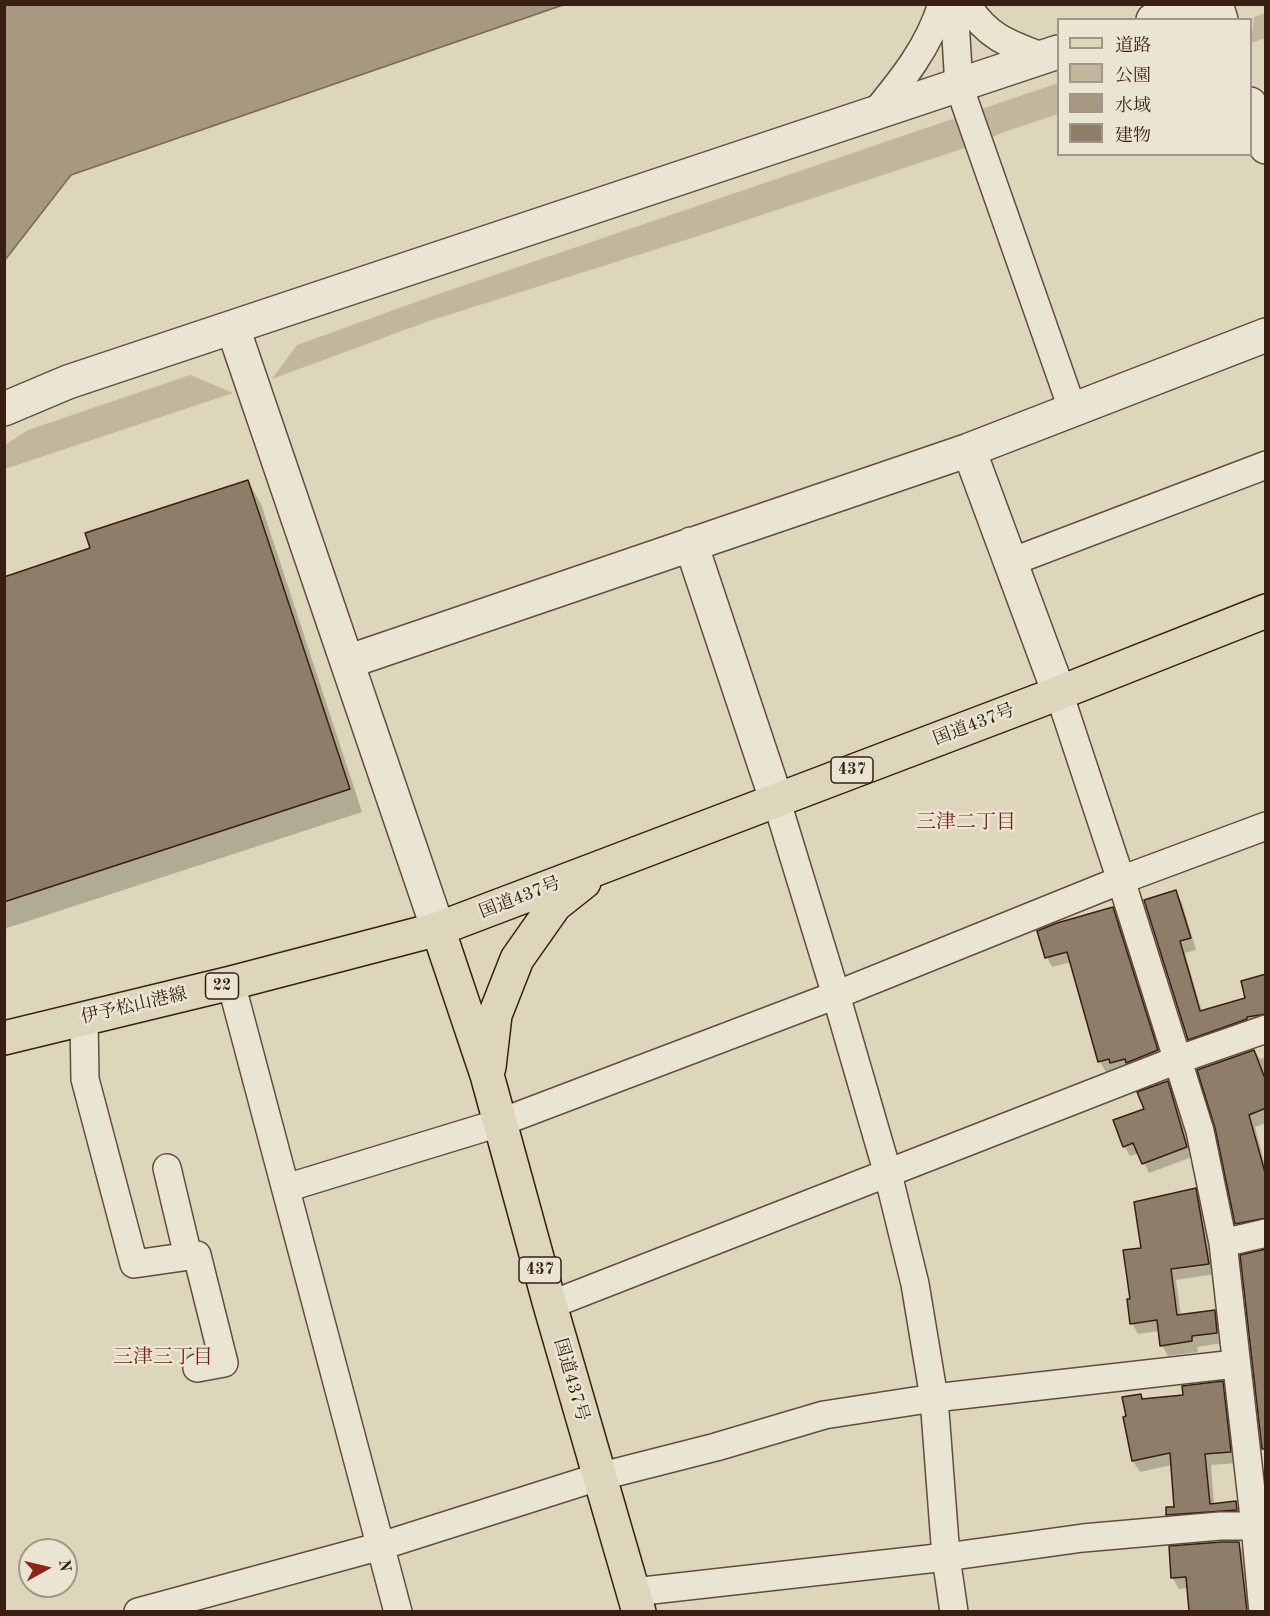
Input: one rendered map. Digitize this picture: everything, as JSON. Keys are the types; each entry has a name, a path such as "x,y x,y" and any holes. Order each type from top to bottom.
{"main road":[{"name":"国道437号","path":"637,1601 598,1477 549,1305 488,1075 438,929 1059,693 1266,611"},
{"path":"488,1075 495,1015 517,959 555,905 604,866"},
{"name":"伊予松山港線","path":"4,1038 231,983 438,929"}],"street":[{"path":"874,114 903,79 929,38 942,4"},
{"path":"954,4 959,86 1073,411"},
{"path":"967,4 975,18 987,30 1007,44 1051,54"},
{"path":"1158,18 1196,4"},
{"path":"4,409 68,382 1051,54"},
{"path":"1252,107 1266,147"},
{"path":"233,328 438,929"},
{"path":"347,662 969,450 1266,335"},
{"path":"969,450 1059,693 1200,1131 1223,1243 1236,1364 1260,1526 1263,1611"},
{"path":"1011,562 1266,465"},
{"path":"691,544 776,799 888,1174 915,1284 934,1398 946,1557 954,1611"},
{"path":"286,1188 499,1123 836,995 1121,880 1266,826"},
{"path":"231,983 398,1611"},
{"path":"84,1018 85,1079 134,1264 197,1255 224,1362 197,1368"},
{"path":"549,1305 1177,1060 1266,1029"},
{"path":"166,1168 188,1256"},
{"path":"1223,1243 1266,1233"},
{"path":"138,1611 381,1546 598,1477 716,1447 824,1415 934,1398 1236,1364"},
{"path":"637,1601 1083,1538 1220,1526 1260,1526"}],"green space":[{"path":"1265,13 1265,38 1252,43 1252,34 1254,17"},
{"path":"1057,83 1057,114 962,149 698,236 429,321 272,379 297,345 427,298"},
{"path":"190,375 233,393 5,469 5,445 28,430"}],"water":[{"path":"5,4 563,5 71,175 5,260"}],"building":[{"path":"248,480 350,789 4,902 4,577 90,548 85,533"},
{"path":"1176,890 1191,938 1180,941 1200,1011 1245,998 1241,981 1266,974 1266,1014 1247,1017 1247,1019 1188,1040 1144,900"},
{"path":"1113,907 1158,1050 1126,1063 1125,1059 1110,1063 1109,1059 1098,1062 1067,952 1045,958 1037,931"},
{"path":"1254,1050 1266,1081 1266,1108 1249,1115 1266,1176 1266,1218 1235,1224 1215,1128 1197,1070"},
{"path":"1168,1081 1187,1147 1142,1164 1133,1143 1123,1147 1113,1120 1144,1109 1137,1092"},
{"path":"1196,1188 1209,1264 1171,1269 1177,1315 1215,1310 1217,1333 1192,1336 1192,1341 1160,1346 1157,1320 1130,1324 1127,1299 1130,1299 1123,1250 1141,1248 1134,1202"},
{"path":"1266,1249 1266,1449 1262,1449 1240,1255"},
{"path":"1223,1381 1231,1452 1205,1454 1210,1504 1236,1501 1237,1510 1166,1515 1166,1507 1174,1507 1170,1453 1132,1461 1123,1417 1126,1416 1122,1397 1141,1394 1142,1399 1183,1395 1182,1386"},
{"path":"1239,1542 1247,1611 1189,1611 1186,1577 1171,1578 1169,1546"}],"district":[{"name":"三津二丁目","path":"966,823"},
{"name":"三津三丁目","path":"163,1358"}]}
